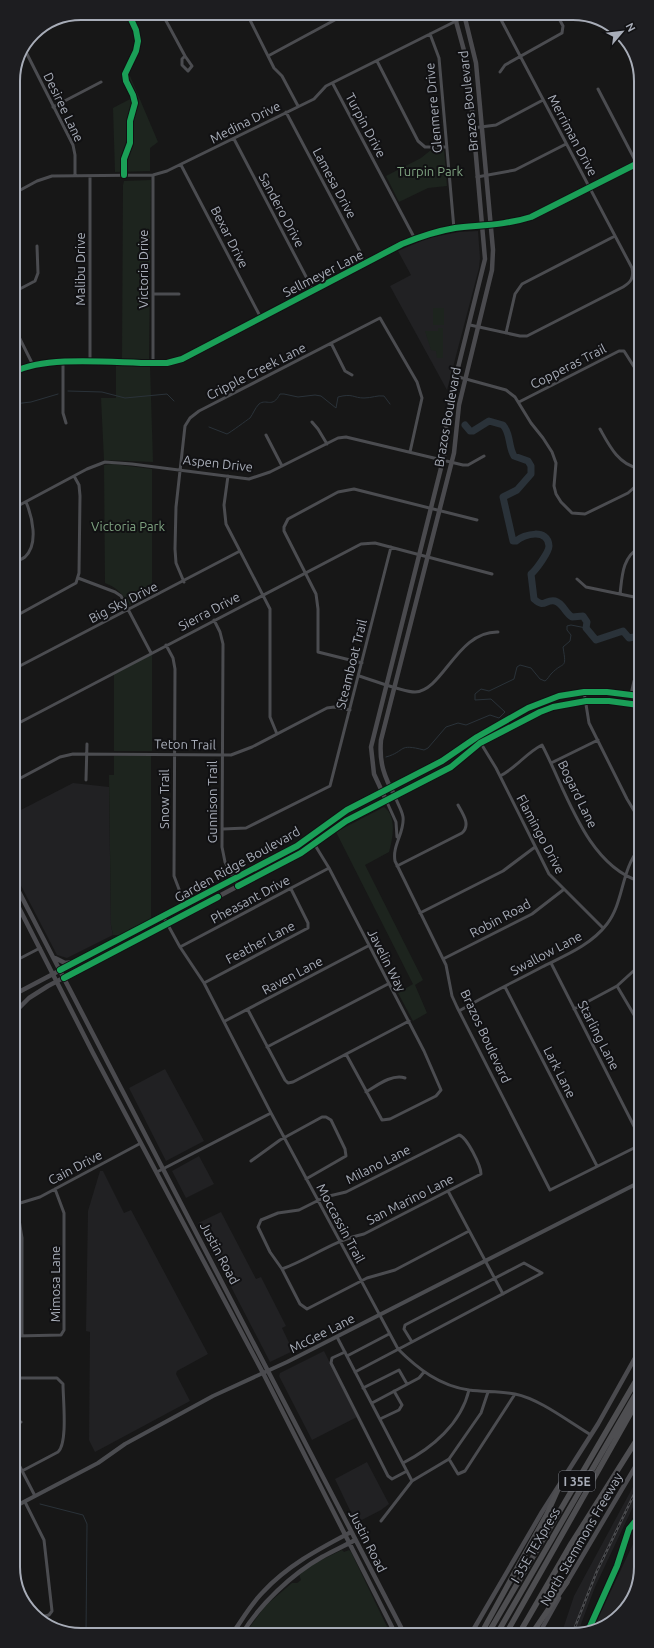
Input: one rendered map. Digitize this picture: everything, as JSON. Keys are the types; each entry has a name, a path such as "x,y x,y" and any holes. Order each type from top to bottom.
{"highway":[{"name":"I 35E","path":"491,1628 634,1382"},
{"name":"I 35E TEXpress","path":"500,1628 634,1397"},
{"path":"509,1628 634,1407"},
{"name":"North Stemmons Freeway","path":"522,1628 571,1544 634,1444"},
{"path":"484,1628 547,1514 559,1487"},
{"path":"536,1628 567,1582"}],"main road":[{"name":"Brazos Boulevard","path":"394,796 381,768 379,754 381,740 456,446 457,417 464,379 492,270 493,250 476,63 465,20"},
{"name":"Brazos Boulevard","path":"386,800 374,774 371,747 443,460 446,439 447,412 455,376 464,350 485,265 483,226 467,60 456,21"},
{"path":"464,350 471,351"},
{"path":"407,601 416,603"},
{"name":"Garden Ridge Boulevard","path":"20,991 186,905 310,837 348,810 442,761 476,737 542,702 584,692 607,692 634,695"},
{"path":"20,1007 30,998 57,981 238,886 314,844 339,825 451,767 480,743 540,712 553,707 586,701 609,701 634,704"},
{"name":"Justin Road","path":"20,893 100,1049 220,1275 401,1628"},
{"name":"Justin Road","path":"20,910 212,1279 263,1372 344,1536 392,1628"},
{"path":"130,934 136,940"},
{"path":"54,958 65,963 79,960"},
{"path":"94,1054 100,1049"},
{"path":"126,1114 133,1111"},
{"path":"212,1279 220,1275"},
{"path":"474,1628 542,1512 591,1435 634,1360"},
{"name":"North Stemmons Freeway","path":"542,1628 567,1582 634,1469"},
{"path":"236,1628 262,1593 289,1568 318,1549 352,1532"},
{"path":"246,1628 280,1588 296,1575 322,1557 355,1540"},
{"path":"289,1568 296,1575"}],"street":[{"path":"166,20 192,66 188,71 182,65 182,59 185,56"},
{"path":"250,20 274,68 282,76 298,106"},
{"path":"268,56 335,20"},
{"name":"Merriman Drive","path":"470,325 520,336 527,336 629,284 633,277 632,268 501,20"},
{"path":"500,72 505,65 562,33 563,26 560,20"},
{"name":"Medina Drive","path":"20,190 47,177 75,175 153,174 167,171 314,99 326,86 333,84 456,21"},
{"name":"Glenmere Drive","path":"430,34 439,58 454,229"},
{"name":"Desiree Lane","path":"27,53 73,145 75,155 75,175"},
{"path":"377,61 418,141 425,147 447,147"},
{"path":"53,107 101,82"},
{"name":"Turpin Drive","path":"333,84 415,239"},
{"path":"598,89 634,158"},
{"path":"473,128 496,125 543,100"},
{"name":"Lamesa Drive","path":"286,112 366,263"},
{"name":"Sandero Drive","path":"234,139 313,290"},
{"path":"478,176 515,170 566,144"},
{"name":"Bexar Drive","path":"181,165 261,318"},
{"name":"Sellmeyer Lane","path":"20,370 33,365 64,363 167,363 182,358 415,239 454,229 515,222 531,217 634,166"},
{"name":"Victoria Drive","path":"153,174 153,363"},
{"name":"Malibu Drive","path":"90,176 90,362"},
{"path":"506,333 515,294 522,284 615,236"},
{"path":"20,289 35,281 38,273 38,246"},
{"path":"153,294 179,294"},
{"name":"Cripple Creek Lane","path":"184,582 176,563 176,507 179,470 186,426 194,415 380,318 417,382 422,398 410,452"},
{"path":"20,339 33,365"},
{"path":"330,343 345,371 352,375"},
{"name":"Copperas Trail","path":"519,402 619,351 624,351 628,354 634,365"},
{"path":"64,363 63,413 66,423"},
{"path":"455,376 506,390 513,394 530,423 543,438 552,452 556,463 554,486 556,494 570,512 578,515 585,514 628,493 634,488"},
{"path":"312,422 327,444"},
{"path":"600,429 620,459 634,466"},
{"path":"266,435 282,466"},
{"name":"Aspen Drive","path":"20,505 74,476 105,462 121,462 250,479 259,477 338,438 346,437 468,465 484,456"},
{"path":"20,614 66,590 76,583 78,578 80,496 79,485 74,476"},
{"path":"228,476 224,516 240,551 263,594 271,615 270,716 277,734"},
{"path":"362,664 318,652 317,601 306,572 284,531 288,519 338,492 360,489 477,520"},
{"path":"20,560 26,556 30,550 31,544 31,513 26,502"},
{"name":"Sierra Drive","path":"20,722 361,544 375,543 492,574"},
{"name":"Steamboat Trail","path":"222,829 246,828 330,786 391,547"},
{"name":"Big Sky Drive","path":"20,666 184,582 240,551"},
{"path":"620,594 625,565 634,552"},
{"path":"78,578 115,592 121,596 151,653"},
{"path":"577,580 586,586 634,597"},
{"name":"Gunnison Trail","path":"214,620 220,632 223,644 222,846 224,857 238,886"},
{"path":"358,676 414,692 421,690 435,679 467,643 487,633 498,632"},
{"name":"Snow Trail","path":"166,645 173,658 174,669 174,876 186,905"},
{"path":"631,694 634,681"},
{"path":"584,692 589,723 634,811"},
{"name":"Teton Trail","path":"20,778 60,757 73,754 222,755 242,752 327,708 334,707 350,710"},
{"name":"Flamingo Drive","path":"476,737 500,776 549,874 563,890 603,928"},
{"path":"551,763 598,740"},
{"path":"86,780 87,744"},
{"name":"Bogard Lane","path":"500,776 513,768 530,752 542,745 593,846 626,876 634,879"},
{"name":"Brazos Boulevard","path":"394,796 403,816 402,826 397,839 394,855 397,866 447,968 452,996 459,1011 550,1190 597,1166"},
{"name":"Brazos Boulevard","path":"386,800 396,822 397,839"},
{"path":"397,866 466,830 466,822 458,805"},
{"name":"Javelin Way","path":"310,837 329,868 368,946 409,1022 440,1082 441,1090 440,1093 390,1119 382,1120 366,1092"},
{"path":"420,913 503,871 535,847"},
{"name":"Swallow Lane","path":"459,1011 588,943 603,928 613,914 634,856"},
{"name":"Pheasant Drive","path":"180,947 329,868"},
{"name":"Feather Lane","path":"204,983 308,928 308,923 291,889"},
{"name":"Robin Road","path":"443,959 532,914 563,890"},
{"name":"Moccassin Trail","path":"163,916 180,947 204,983 284,1138 398,1349 424,1372 451,1386 468,1390 516,1394 533,1400 591,1435"},
{"name":"Raven Lane","path":"225,1022 368,946"},
{"path":"20,958 40,948"},
{"name":"Starling Lane","path":"551,963 634,1126"},
{"path":"574,1009 617,986 634,970"},
{"path":"267,1047 388,984"},
{"name":"Lark Lane","path":"505,986 597,1166"},
{"path":"617,986 634,1015"},
{"path":"248,1010 284,1080 288,1083 293,1082 409,1022"},
{"path":"346,1054 366,1092 393,1078 406,1078"},
{"path":"157,1172 271,1113"},
{"path":"251,1161 284,1138 322,1117 326,1117 330,1120 345,1149 346,1156 306,1179"},
{"name":"Milano Lane","path":"282,1269 260,1234 258,1224 261,1220 274,1214 299,1210 330,1195 346,1192 448,1139 462,1135 476,1160 481,1174"},
{"name":"Cain Drive","path":"20,1201 40,1197 141,1143"},
{"path":"597,1166 634,1148"},
{"name":"San Marino Lane","path":"282,1269 302,1261 340,1240 364,1234 481,1174"},
{"name":"McGee Lane","path":"20,1504 98,1463 136,1438 213,1396 379,1315 634,1185"},
{"name":"Mimosa Lane","path":"22,1336 61,1335 64,1330 64,1213 55,1189"},
{"path":"448,1191 503,1294"},
{"path":"20,1226 22,1238 22,1336"},
{"path":"282,1269 300,1304 305,1308 312,1307 361,1281 395,1270 469,1230"},
{"path":"355,1372 398,1349 412,1342 503,1294 542,1273 524,1263 405,1325 404,1329 412,1342"},
{"path":"347,1356 389,1334"},
{"path":"337,1336 412,1481"},
{"path":"345,1352 332,1358 331,1363 388,1476 392,1479 407,1471"},
{"path":"364,1388 399,1370 407,1384"},
{"path":"372,1403 420,1378 424,1372"},
{"path":"20,1378 57,1378 63,1384 64,1438 62,1448 22,1471"},
{"path":"403,1463 421,1454 445,1434 466,1399 468,1390"},
{"path":"380,1419 399,1410 402,1405 394,1391"},
{"path":"381,1521 412,1481 449,1458 481,1413 488,1392"},
{"path":"449,1458 458,1474 465,1471 516,1394"},
{"path":"20,1467 35,1496"},
{"path":"25,1502 44,1540 52,1610 49,1615 45,1616"}],"shaded area":[{"path":"478,231 480,258 479,268 447,390 390,286 411,275 398,251 428,238 459,232"},
{"path":"73,783 109,787 111,925 113,935 67,958 57,955 20,884 20,810"},
{"path":"165,1069 204,1141 166,1161 129,1088"},
{"path":"199,1156 214,1184 186,1198 172,1171"},
{"path":"100,1171 103,1171 124,1213 131,1210 208,1354 177,1371 176,1374 190,1401 95,1452 89,1440 90,1332 86,1331 88,1211"},
{"path":"221,1212 256,1279 261,1277 286,1326 282,1328 293,1351 270,1362 198,1223"},
{"path":"324,1351 357,1417 312,1440 279,1376 280,1373"},
{"path":"367,1462 389,1504 381,1510 356,1523 335,1479"},
{"path":"634,1485 634,1505 595,1587 580,1627 563,1628 574,1596"},
{"path":"634,1542 634,1567 628,1594 619,1607 603,1620 596,1623"}],"green space":[{"path":"130,76 158,142 150,148 150,171 115,172 113,108 132,98 124,79"},
{"name":"Turpin Park","path":"444,149 447,186 428,188 399,202 386,176 421,158 431,150"},
{"path":"151,180 149,359 122,359 123,185 124,181"},
{"path":"433,308 444,308 444,325 433,325"},
{"path":"438,328 443,328 443,358 437,358 436,351 431,350 425,331 438,331"},
{"path":"116,365 150,366 153,462 104,460 101,398 116,398"},
{"name":"Victoria Park","path":"113,464 152,469 152,594 130,605 119,591 105,583 104,465"},
{"path":"152,654 152,751 114,751 114,674"},
{"path":"114,756 151,756 151,919 121,935 113,935 111,925 109,775 114,775"},
{"path":"384,807 391,816 393,828 389,852 365,865 423,980 415,985 427,1013 413,1021 398,993 413,984 336,832"},
{"path":"342,1550 344,1552 349,1550 388,1628 249,1628 265,1606 292,1583 297,1583 301,1580 299,1574 317,1562"}],"waterway":[{"path":"68,391 102,392 125,398 167,394 174,401"},
{"path":"20,403 31,402 58,394"},
{"path":"209,427 227,434 250,418 259,404 262,402 272,402 280,394 298,397 315,395 321,396 336,408 338,397 347,395 360,398 384,396 390,404"},
{"path":"465,425 470,431 473,431 489,421 503,425 506,429 514,456 528,461 531,466 531,474 517,490 503,497 513,541 516,541 524,536 535,534 545,537 548,540 549,546 547,552 531,574 534,599 543,604 549,601 558,602 572,617 583,616 587,622 586,628 596,640 623,631 629,638 634,637"},
{"path":"386,757 410,747 424,750 428,748 446,727 458,723 466,725 490,715 499,718 505,712 491,699 475,700 475,694 481,689 489,691 514,679 517,667 520,665 531,668 540,679 545,681 564,662 563,647 570,641 571,635 567,630 567,626 571,625 586,628"},
{"path":"40,1504 83,1515 87,1524 86,1628"}],"railway":[{"path":"575,1628 597,1571 634,1494"}],"cycle path":[{"path":"124,175 124,159 130,143 130,121 135,103 126,81 125,74 136,51 138,41 136,30 131,20"},
{"path":"20,370 45,363 82,361 167,363 182,359 402,244 428,234 448,229 503,223 531,217 634,165"},
{"path":"60,970 297,846 347,810 442,761 477,737 528,708 559,696 584,692 607,692 634,695"},
{"path":"238,886 301,853 346,821 451,767 480,743 540,712 553,707 586,701 609,701 634,704"},
{"path":"64,978 218,897"},
{"path":"590,1625 617,1566 629,1529 634,1523"}]}
